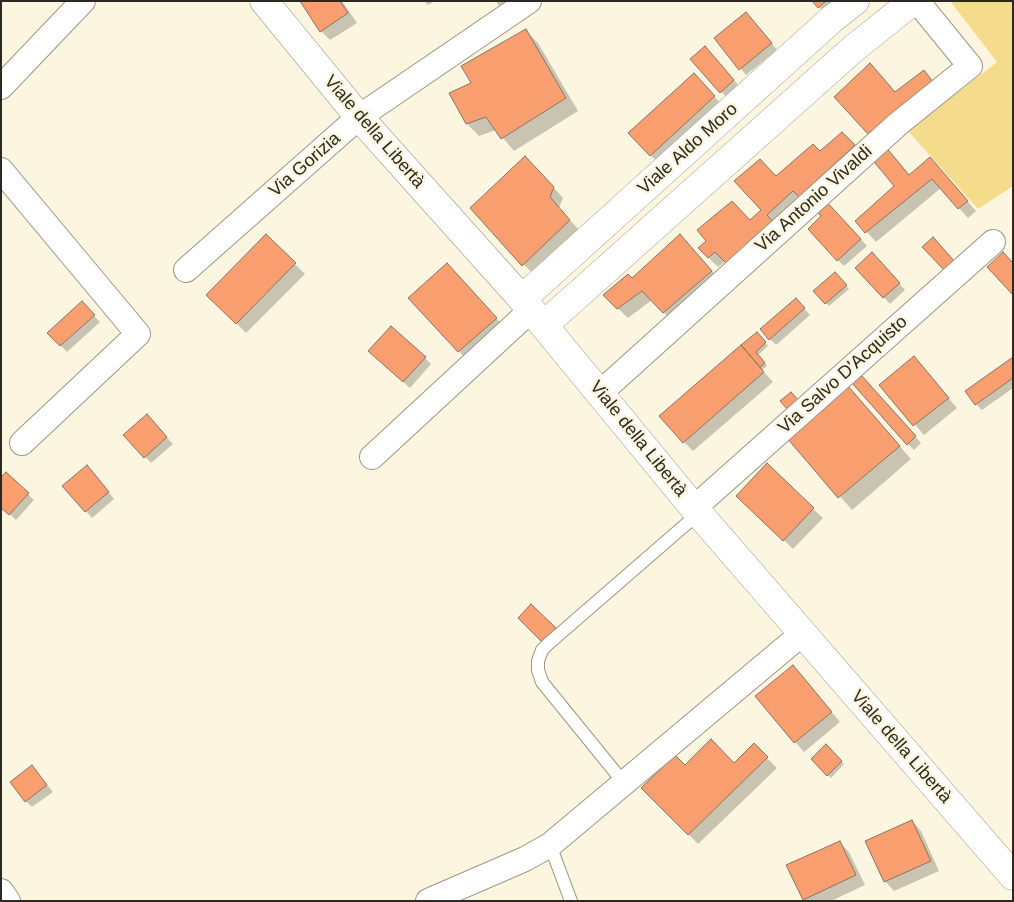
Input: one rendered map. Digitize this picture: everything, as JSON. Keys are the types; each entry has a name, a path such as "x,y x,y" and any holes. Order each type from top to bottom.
{"street":[{"path":"1,87 83,1"},
{"name":"Viale della Libertà","path":"264,1 359,117 532,311 696,510 1013,876"},
{"name":"Viale Aldo Moro","path":"532,311 832,19 855,1"},
{"path":"372,456 532,311 853,49 915,1"},
{"name":"Via Antonio Vivaldi","path":"600,394 898,124 970,66 915,1"},
{"name":"Via Gorizia","path":"186,270 359,117 526,2"},
{"path":"1,170 138,334 22,443"},
{"name":"Via Salvo D'Acquisto","path":"696,510 993,242"},
{"path":"428,901 525,859 550,845 803,633"},
{"path":"1,891 8,901"}],"lane":[{"path":"624,783 542,682 538,670 538,661 542,650 548,644 696,510"},
{"path":"550,845 571,901"}],"shaded area":[{"path":"950,1 1013,1 1013,186 978,209 908,131 997,62"}],"building":[{"path":"300,1 340,1 348,13 320,32"},
{"path":"812,1 826,1 818,8"},
{"path":"746,12 772,43 739,70 714,38"},
{"path":"526,29 566,98 501,139 486,117 466,124 449,93 471,83 461,66"},
{"path":"705,46 734,80 720,93 690,59"},
{"path":"870,63 895,92 924,70 933,82 868,134 834,97"},
{"path":"694,73 715,96 650,156 628,133"},
{"path":"842,132 855,145 799,197 793,191 767,215 775,224 730,267 715,252 708,258 698,248 706,241 697,230 732,201 750,220 761,210 734,181 760,159 776,176 813,144 820,151"},
{"path":"885,146 909,175 930,157 968,201 958,209 932,179 865,233 855,221 894,186 871,158"},
{"path":"525,156 554,187 550,197 570,220 522,266 470,208"},
{"path":"824,199 861,239 837,261 808,229 821,216 814,209"},
{"path":"266,234 296,263 236,324 206,295"},
{"path":"680,234 712,271 663,313 642,291 617,309 603,295 628,274 632,278"},
{"path":"933,237 955,262 945,271 922,247"},
{"path":"872,252 900,283 883,298 855,268"},
{"path":"1003,252 1013,263 1013,295 987,267"},
{"path":"447,263 497,318 458,352 408,298"},
{"path":"835,272 847,285 825,304 813,291"},
{"path":"796,298 805,308 769,340 760,329"},
{"path":"82,301 95,315 60,346 47,333"},
{"path":"391,326 426,357 403,382 368,351"},
{"path":"757,332 766,342 756,352 765,363 760,367 741,345"},
{"path":"741,345 764,372 683,443 659,416"},
{"path":"914,356 949,398 913,426 879,385"},
{"path":"1013,357 1013,378 975,405 965,391"},
{"path":"861,375 916,436 907,445 852,383"},
{"path":"848,386 900,446 838,498 787,438"},
{"path":"791,392 799,401 788,410 780,401"},
{"path":"147,414 167,437 144,458 123,435"},
{"path":"767,463 814,508 783,541 736,496"},
{"path":"87,465 109,492 85,512 62,486"},
{"path":"6,472 29,493 9,515 1,508 1,477"},
{"path":"531,604 556,628 542,642 518,618"},
{"path":"793,665 832,712 794,743 755,696"},
{"path":"711,739 734,763 754,743 768,757 688,835 641,788 675,755 685,765"},
{"path":"826,744 842,761 827,776 811,759"},
{"path":"32,765 47,785 25,802 10,782"},
{"path":"912,820 931,861 884,882 865,841"},
{"path":"840,841 856,875 803,900 786,865"}]}
